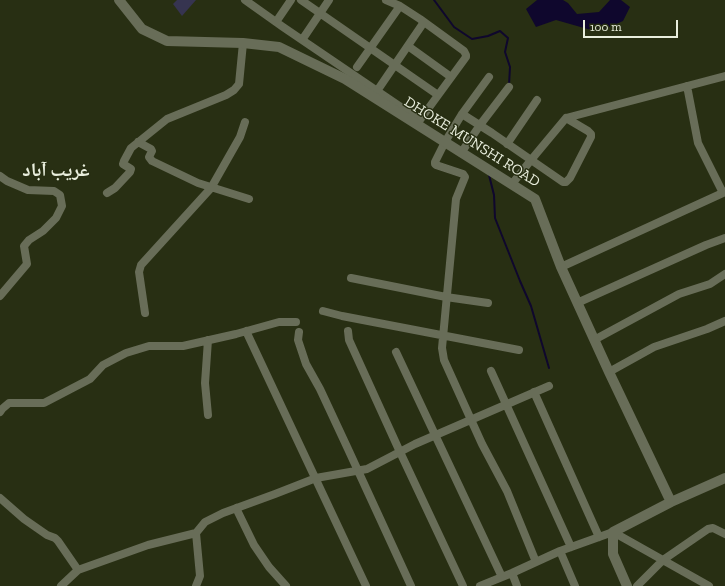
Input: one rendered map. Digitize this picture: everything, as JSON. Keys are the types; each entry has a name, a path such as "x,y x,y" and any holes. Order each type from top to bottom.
{"street":[{"name":"DHOKE MUNSHI ROAD","path":"119,0 142,29 167,41 243,43 279,47 344,79 418,122 445,142 535,199 561,267 577,303 671,502"},
{"path":"245,0 377,91 418,122 466,55 464,51 424,22 400,6 386,0"},
{"path":"276,22 292,0"},
{"path":"301,0 438,95"},
{"path":"302,40 329,0"},
{"path":"357,67 400,6"},
{"path":"377,91 424,22"},
{"path":"107,193 130,172 131,169 123,164 131,148 138,142 167,119 226,95 234,90 238,84 243,43"},
{"path":"408,46 451,77"},
{"path":"512,184 566,118 725,76"},
{"path":"489,77 462,114 445,142 435,164 463,174 465,177 456,199 442,348 444,360 482,444 507,491 536,562"},
{"path":"561,267 724,193 698,143 687,86"},
{"path":"461,152 509,87"},
{"path":"507,144 538,100"},
{"path":"462,114 563,182 566,182 570,178 591,137 591,134 588,131 566,118"},
{"path":"145,313 139,272 140,265 211,188 240,136 245,122"},
{"path":"138,142 151,149 152,151 149,157 152,161 198,183 249,200"},
{"path":"0,176 7,181 28,190 54,191 60,195 62,206 56,218 43,231 29,240 24,246 27,264 0,296"},
{"path":"577,303 706,245 725,238"},
{"path":"594,340 679,294 710,284 725,274"},
{"path":"351,278 446,297 488,303"},
{"path":"324,310 342,316 519,350"},
{"path":"609,372 654,347 707,329 725,321"},
{"path":"0,412 9,403 44,403 90,379 102,364 126,353 149,346 183,346 280,322 296,322"},
{"path":"246,331 366,586"},
{"path":"348,331 349,340 462,586"},
{"path":"299,332 298,340 306,364 320,389 411,586"},
{"path":"208,340 205,383 208,414"},
{"path":"396,352 502,577"},
{"path":"491,371 571,547"},
{"path":"61,586 78,570 148,545 196,533 205,522 223,513 316,478 367,469 435,435 550,386"},
{"path":"534,392 599,537"},
{"path":"480,586 560,551 613,532 671,502 725,478"},
{"path":"0,498 24,519 58,540 78,570"},
{"path":"236,508 254,545 269,567 285,586"},
{"path":"637,586 663,560 708,529 713,528 725,534"},
{"path":"613,532 709,586"},
{"path":"613,532 613,554 627,586"},
{"path":"196,533 200,576 196,586"},
{"path":"560,551 574,586"},
{"path":"512,573 517,586"}],"shaded area":[{"path":"177,0 196,0 182,16 173,4"},
{"path":"537,0 563,0 568,3 577,14 599,12 610,0 621,0 630,7 623,21 598,32 556,20 536,27 526,9"}],"waterway":[{"path":"434,0 454,27 472,39 488,36 500,31 508,38 505,52 510,67 509,85"},
{"path":"489,175 494,195 495,218 531,306 549,368"}],"district":[{"name":"غریب آباد","path":"56,171"}]}
